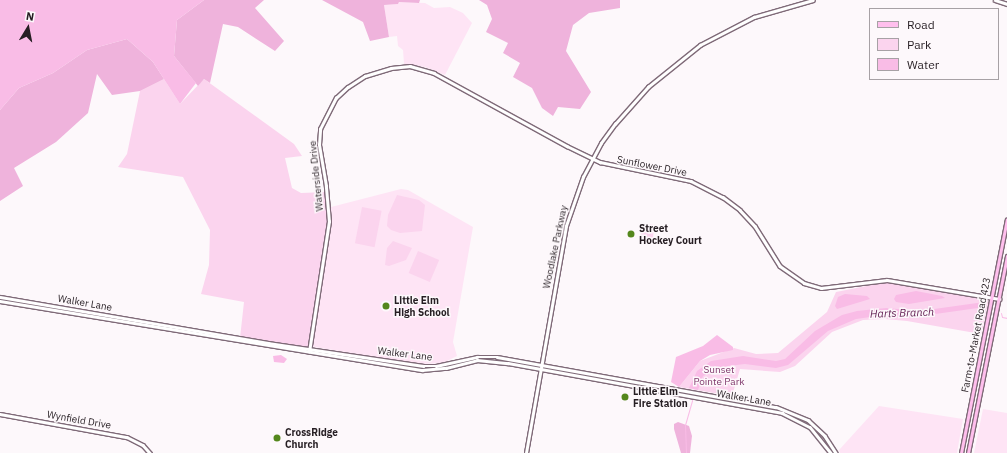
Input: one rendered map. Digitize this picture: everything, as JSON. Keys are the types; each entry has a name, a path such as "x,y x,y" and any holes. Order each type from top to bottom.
{"main road":[{"name":"Farm-to-Market Road 423","path":"961,453 1007,219"},
{"name":"Farm-to-Market Road 423","path":"968,453 1007,256"},
{"path":"967,424 974,425"}],"street":[{"name":"Woodlake Parkway","path":"526,453 539,369 566,226 576,195 593,158 628,108 684,56 716,34 748,19 770,10 813,0"},
{"path":"995,0 1007,4"},
{"name":"Waterside Drive","path":"309,350 328,230 326,186 319,145 320,129 326,113 336,98 348,87 365,76 391,68 410,66 434,73 446,79"},
{"name":"Sunflower Drive","path":"446,79 567,146 610,166 691,181 723,197 740,210 755,226 780,266 804,283 822,288 886,280 998,299"},
{"name":"Walker Lane","path":"0,299 18,300 240,338 267,344"},
{"name":"Walker Lane","path":"0,299 37,308 202,336 423,366 436,366 482,356 785,409 815,426 836,453"},
{"path":"37,308 59,310"},
{"path":"76,314 117,317"},
{"path":"159,326 179,328"},
{"path":"202,336 240,338"},
{"name":"Walker Lane","path":"309,350 422,370 486,360 782,413 810,427 831,453"},
{"name":"Wynfield Drive","path":"0,414 127,437 143,445 150,453"}],"shaded area":[{"path":"204,0 264,0 255,8 284,41 275,51 238,27 223,24 210,83 204,79 198,86 174,56 177,20"},
{"path":"322,0 420,0 419,3 399,2 398,4 384,5 389,37 370,41 363,22"},
{"path":"479,0 620,0 620,8 589,13 573,25 566,51 591,92 580,109 558,107 553,116 542,108 532,88 513,77 520,63 503,53 508,43 486,32 492,19 487,5"},
{"path":"399,2 425,3 434,8 450,7 463,13 472,23 445,75 425,67 404,64 403,50 398,46 397,36 389,37 384,5 398,4"},
{"path":"127,39 153,62 164,79 140,91 112,95 97,74 88,113 56,142 14,168 23,186 0,201 0,110 19,88 53,73 87,50"},
{"path":"401,189 408,190 473,227 453,342 457,356 443,363 420,364 314,347 312,344 331,207"},
{"path":"879,406 963,419 957,453 840,453 839,450"},
{"path":"983,409 1007,413 1007,453 974,453"},
{"path":"678,422 689,426 692,436 690,453 681,453 674,429 674,424"}],"green space":[{"path":"164,79 180,104 204,79 294,144 302,156 285,158 292,188 301,193 327,192 328,226 309,349 240,338 244,302 201,294 209,265 210,230 183,177 118,167 127,154 140,91"},
{"path":"397,195 419,200 425,205 422,231 400,233 391,230 387,226 388,215"},
{"path":"362,207 382,211 375,247 355,243"},
{"path":"643,223 655,225 652,243 640,241"},
{"path":"393,241 412,248 406,260 389,266 385,265 387,248"},
{"path":"418,251 439,260 430,282 409,273"},
{"name":"Sunset Pointe Park","path":"887,282 989,299 981,334 907,321 885,319 863,320 832,332 795,366 780,372 740,369 732,396 679,387 700,361 734,348 756,354 778,353 827,312 836,292"}],"water":[{"path":"0,0 204,0 177,20 174,56 196,83 180,104 153,62 127,39 87,50 53,73 19,88 0,110"},
{"path":"916,291 942,296 945,298 909,304 896,302 894,299 896,295"},
{"path":"845,294 867,296 870,299 837,309 835,306 838,297"},
{"path":"977,303 985,304 985,307 914,317 885,315 856,319 828,331 788,365 776,368 745,364 719,367 703,376 698,390 689,388 697,371 711,361 743,356 776,361 785,359 815,331 842,315 857,311 886,308 920,311"},
{"path":"717,335 733,347 733,350 710,355 700,361 679,387 671,382 676,357 703,346"},
{"path":"281,355 287,359 284,363 274,362 273,356"}],"waterway":[{"name":"Harts Branch","path":"1001,313 1002,317 1007,318"},
{"name":"Harts Branch","path":"686,453 685,425 692,400"}],"place":[{"name":"Street Hockey Court","path":"631,234"},
{"name":"Little Elm High School","path":"386,306"},
{"name":"Little Elm Fire Station","path":"625,397"},
{"name":"CrossRidge Church","path":"277,438"}]}
